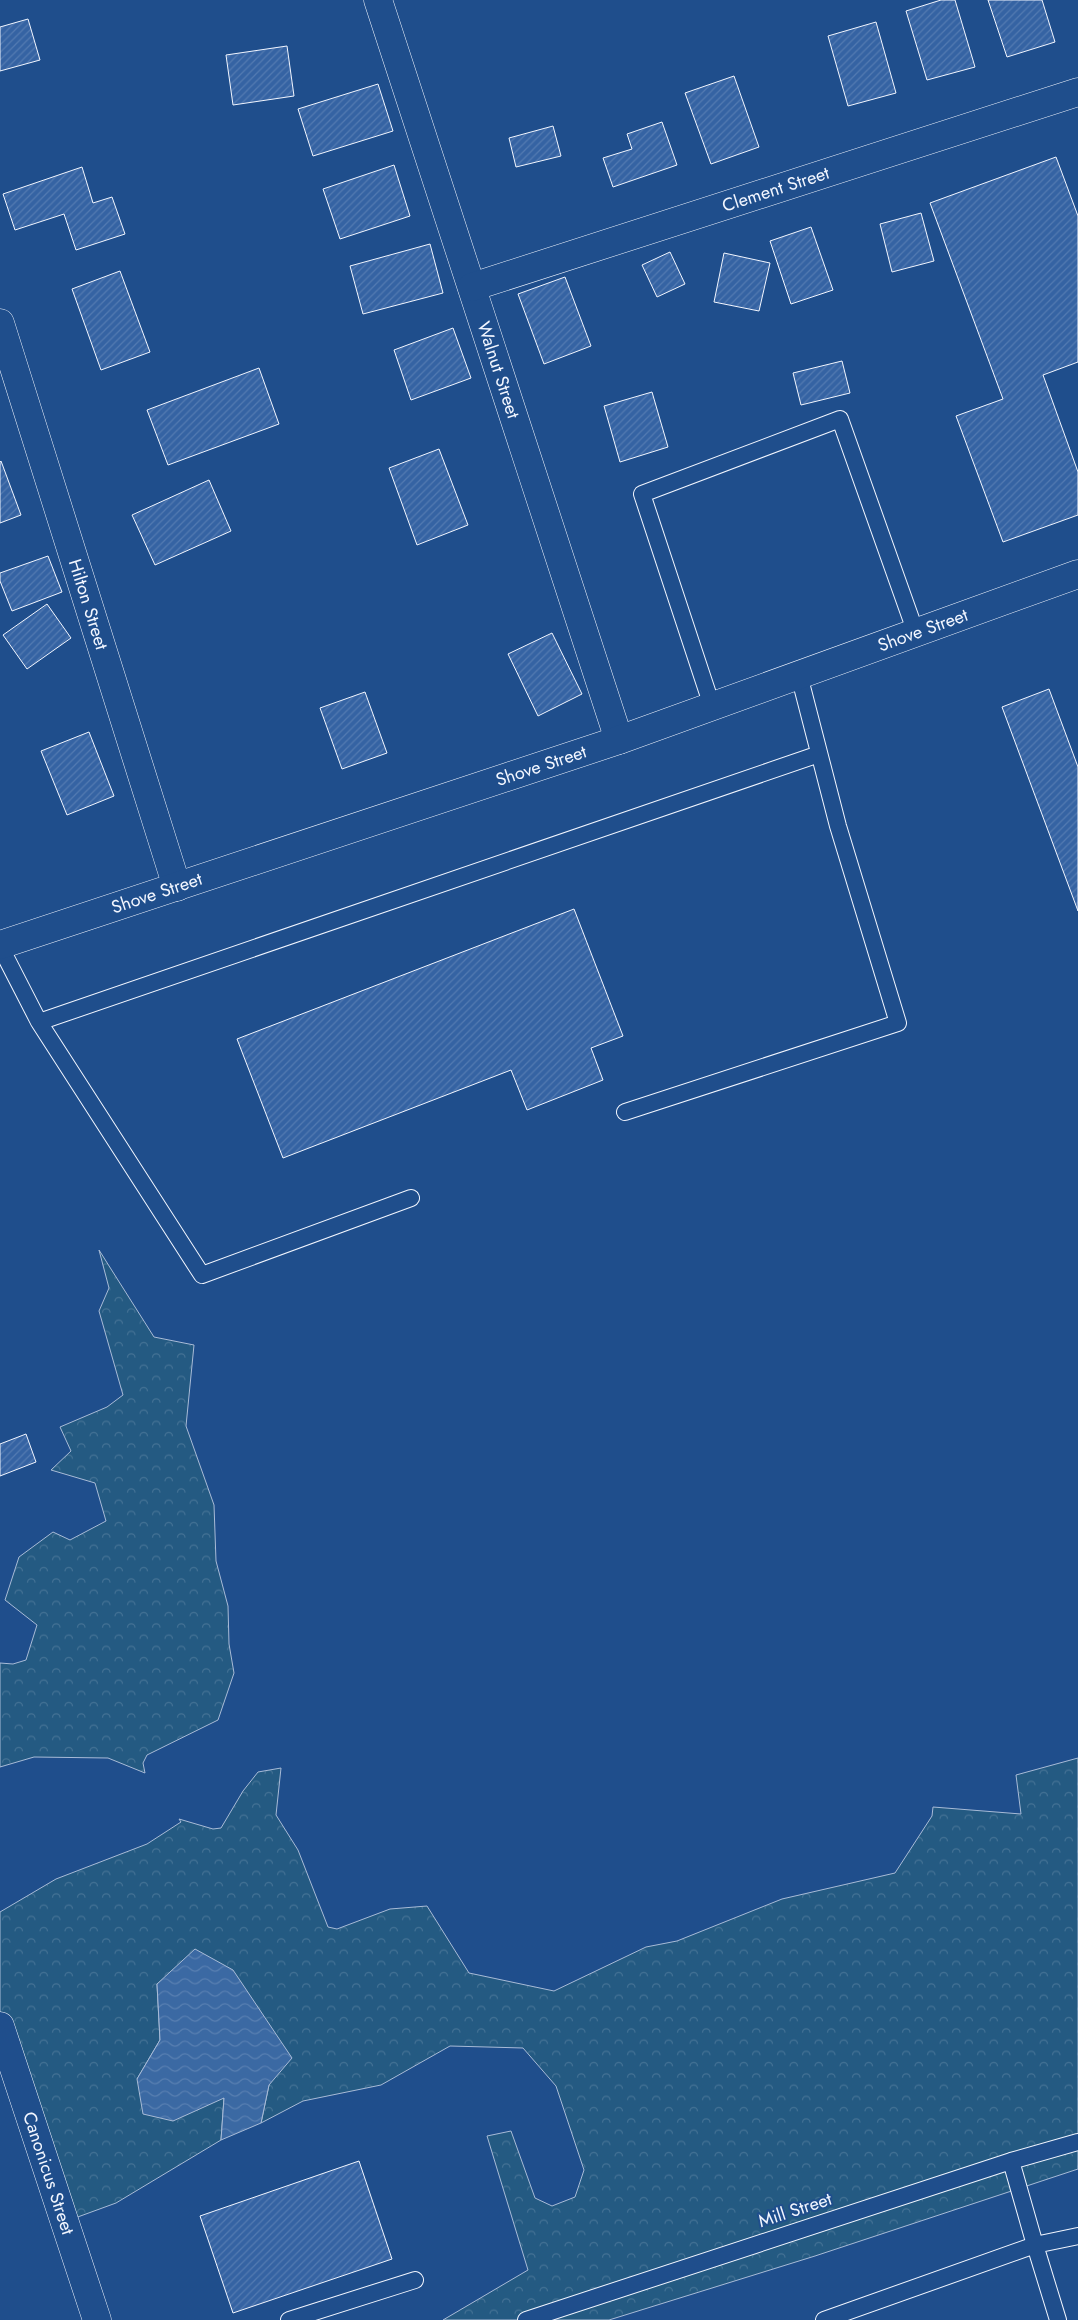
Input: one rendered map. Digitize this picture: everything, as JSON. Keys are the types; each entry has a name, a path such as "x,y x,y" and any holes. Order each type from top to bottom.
{"street":[{"name":"Walnut Street","path":"378,0 619,740"},
{"name":"Clement Street","path":"472,287 1078,92"},
{"name":"Hilton Street","path":"0,323 177,887"},
{"name":"Shove Street","path":"0,946 619,740 1078,574"},
{"name":"Canonicus Street","path":"0,2026 97,2320"}],"lane":[{"path":"712,706 642,494 840,419 916,633"},
{"path":"625,1112 898,1023 838,826 799,675"},
{"path":"39,1022 819,754"},
{"path":"0,946 39,1022 202,1275 412,1198"},
{"name":"Mill Street","path":"526,2320 1011,2161 1078,2142"},
{"path":"1011,2161 1058,2320"},
{"path":"824,2320 1035,2245 1078,2236"},
{"path":"289,2320 415,2280"}],"green space":[{"path":"99,1250 154,1337 194,1345 186,1426 214,1505 216,1561 228,1606 229,1644 234,1673 218,1720 147,1755 143,1763 145,1773 108,1758 34,1757 0,1767 0,1663 13,1664 26,1660 37,1625 5,1600 19,1557 53,1532 70,1540 106,1521 95,1483 51,1470 71,1451 60,1427 107,1407 123,1395 99,1311 109,1288"},
{"path":"1078,1758 1078,2169 815,2256 609,2320 443,2320 528,2270 487,2136 511,2131 535,2198 552,2206 575,2197 584,2170 556,2086 523,2048 450,2046 381,2085 303,2101 261,2123 269,2085 157,1984 160,2040 137,2079 224,2098 221,2140 116,2203 64,2222 0,2041 0,1912 56,1879 147,1844 181,1822 179,1819 213,1829 221,1828 243,1791 258,1772 281,1768 276,1815 298,1850 328,1927 337,1929 390,1909 427,1906 469,1973 554,1991 646,1947 677,1941 782,1899 895,1873 932,1816 933,1807 1021,1814 1016,1775"}],"water":[{"path":"195,1949 233,1970 292,2058 269,2085 261,2123 221,2140 224,2098 173,2121 143,2114 137,2079 160,2040 157,1984"}],"building":[{"path":"941,0 955,0 975,67 927,80 906,11"},
{"path":"988,0 1042,0 1055,42 1007,57"},
{"path":"28,19 40,60 0,71 0,27"},
{"path":"876,22 896,93 848,106 828,36"},
{"path":"287,46 294,96 233,105 226,55"},
{"path":"734,76 759,147 711,164 685,93"},
{"path":"378,84 393,131 313,156 298,109"},
{"path":"662,122 677,165 613,187 603,158 632,149 627,134"},
{"path":"553,126 561,156 516,167 509,138"},
{"path":"1056,157 1078,216 1078,362 1043,375 1078,472 1078,515 1003,542 956,416 1003,399 930,203"},
{"path":"394,165 410,216 340,239 323,189"},
{"path":"82,167 93,203 112,197 125,234 76,250 64,214 15,230 3,194"},
{"path":"921,213 934,261 892,272 880,224"},
{"path":"811,227 833,290 791,304 770,241"},
{"path":"430,244 443,293 363,314 350,266"},
{"path":"670,252 685,284 657,297 642,265"},
{"path":"724,253 770,263 759,311 714,302"},
{"path":"120,271 150,352 101,370 72,289"},
{"path":"565,277 591,346 544,364 518,294"},
{"path":"453,328 471,378 411,400 394,350"},
{"path":"842,361 850,393 801,405 793,373"},
{"path":"259,368 279,424 168,465 147,410"},
{"path":"652,392 668,447 620,462 604,406"},
{"path":"439,449 468,525 417,545 389,468"},
{"path":"0,462 21,515 0,523"},
{"path":"209,480 231,531 155,565 132,515"},
{"path":"48,556 62,592 12,611 0,581 0,573"},
{"path":"47,604 71,638 27,669 3,635"},
{"path":"552,633 582,694 538,716 508,654"},
{"path":"1049,689 1078,767 1078,911 1002,707"},
{"path":"365,692 387,753 342,769 320,708"},
{"path":"89,732 114,796 67,815 41,751"},
{"path":"574,909 623,1036 591,1048 603,1080 527,1110 511,1070 283,1158 237,1039"},
{"path":"26,1434 36,1462 0,1476 0,1444"},
{"path":"359,2161 392,2259 233,2313 200,2216"}]}
